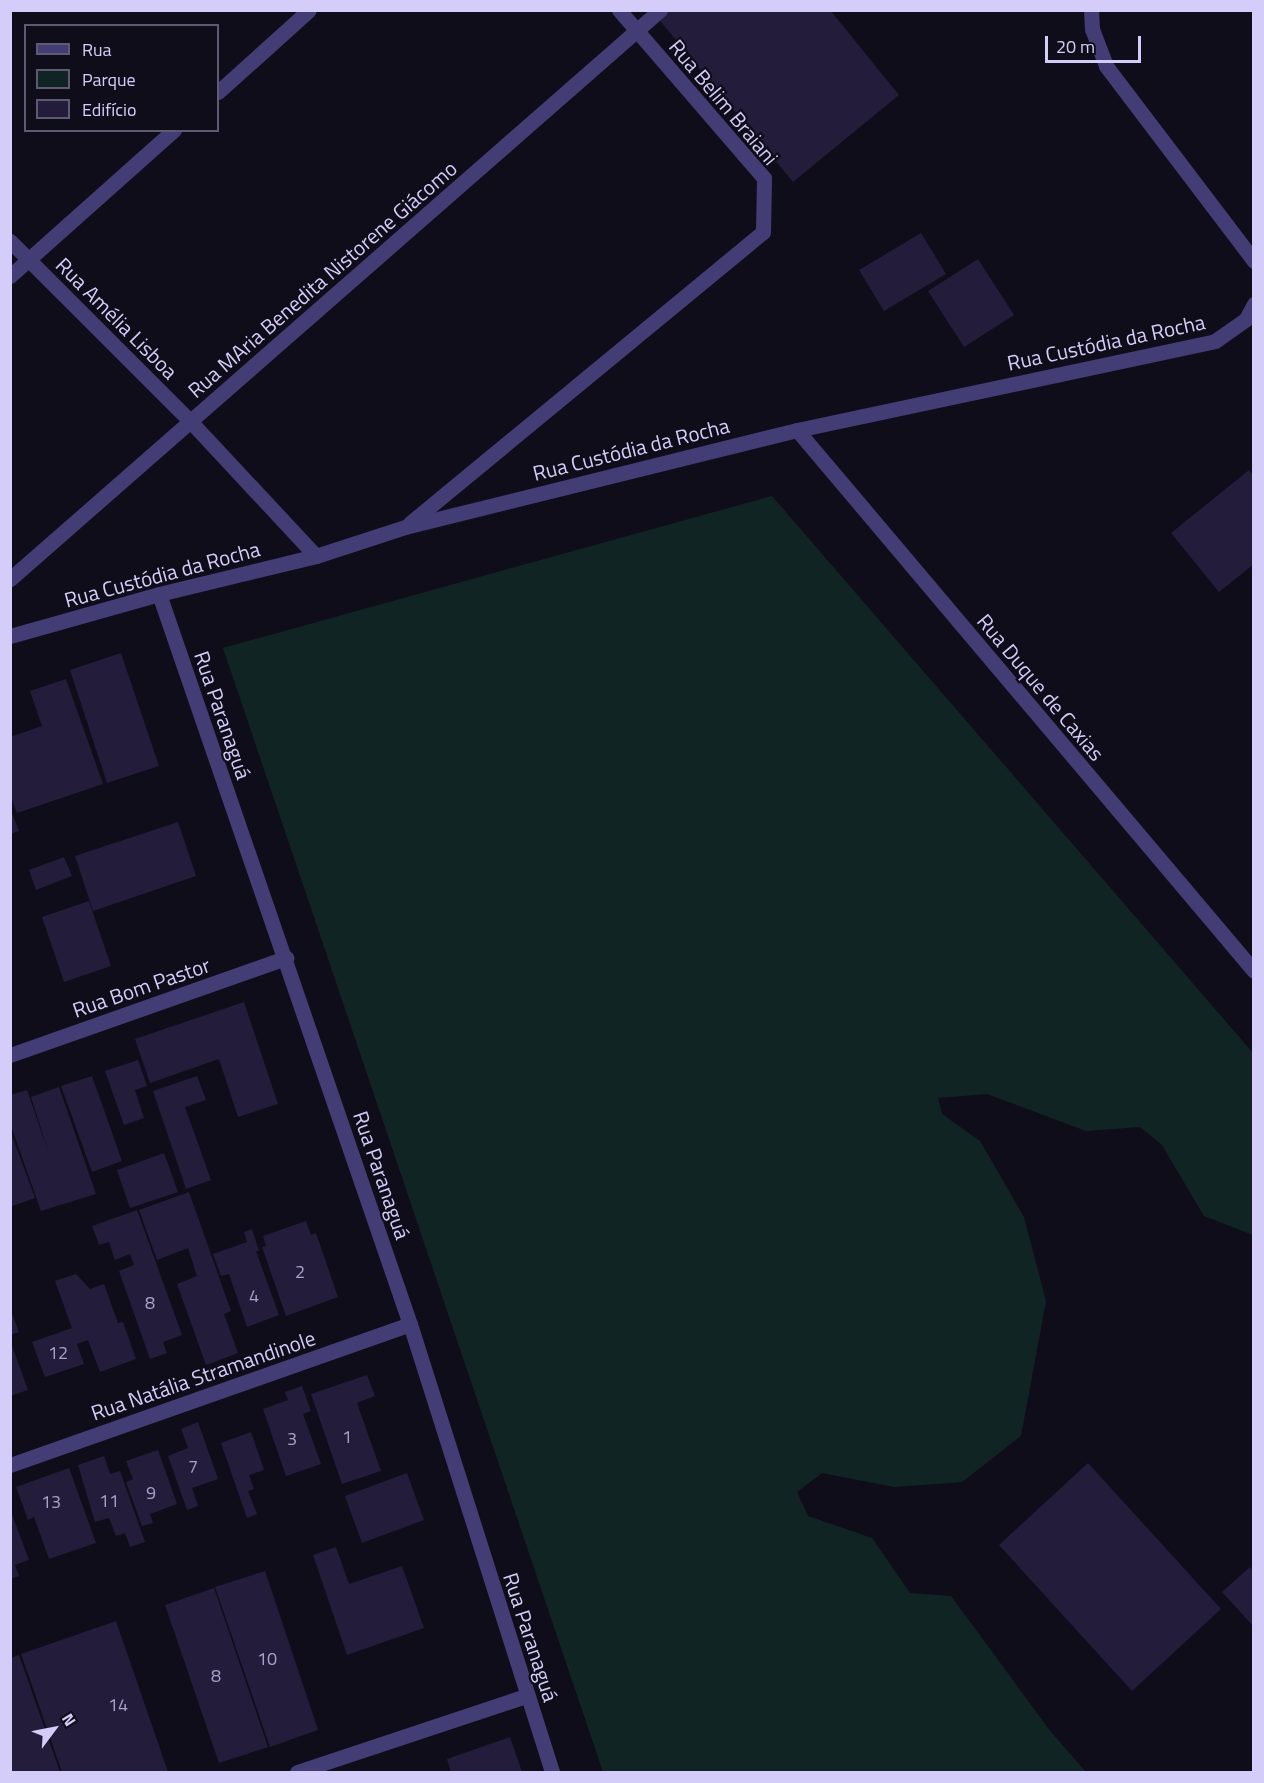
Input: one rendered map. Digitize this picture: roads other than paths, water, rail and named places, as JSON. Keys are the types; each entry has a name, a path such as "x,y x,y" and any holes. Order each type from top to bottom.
{"street":[{"path":"219,91 309,10"},
{"name":"Rua Belim Braiani","path":"405,527 763,232 764,178 619,10"},
{"name":"Rua MAria Benedita Nistorene Giácomo","path":"10,579 660,10"},
{"path":"1091,10 1092,29 1106,66 1254,261"},
{"path":"10,276 172,132"},
{"name":"Rua Amélia Lisboa","path":"10,242 191,422 316,556"},
{"name":"Rua Custódia da Rocha","path":"10,636 159,594 316,556 405,527 796,430 1215,341 1246,319 1254,304"},
{"name":"Rua Duque de Caxias","path":"796,430 1254,971"},
{"name":"Rua Paranaguá","path":"159,594 410,1324 552,1773"},
{"name":"Rua Bom Pastor","path":"10,1055 286,958"},
{"name":"Rua Natália Stramandinole","path":"10,1465 410,1324"},
{"path":"297,1773 528,1695"}]}
